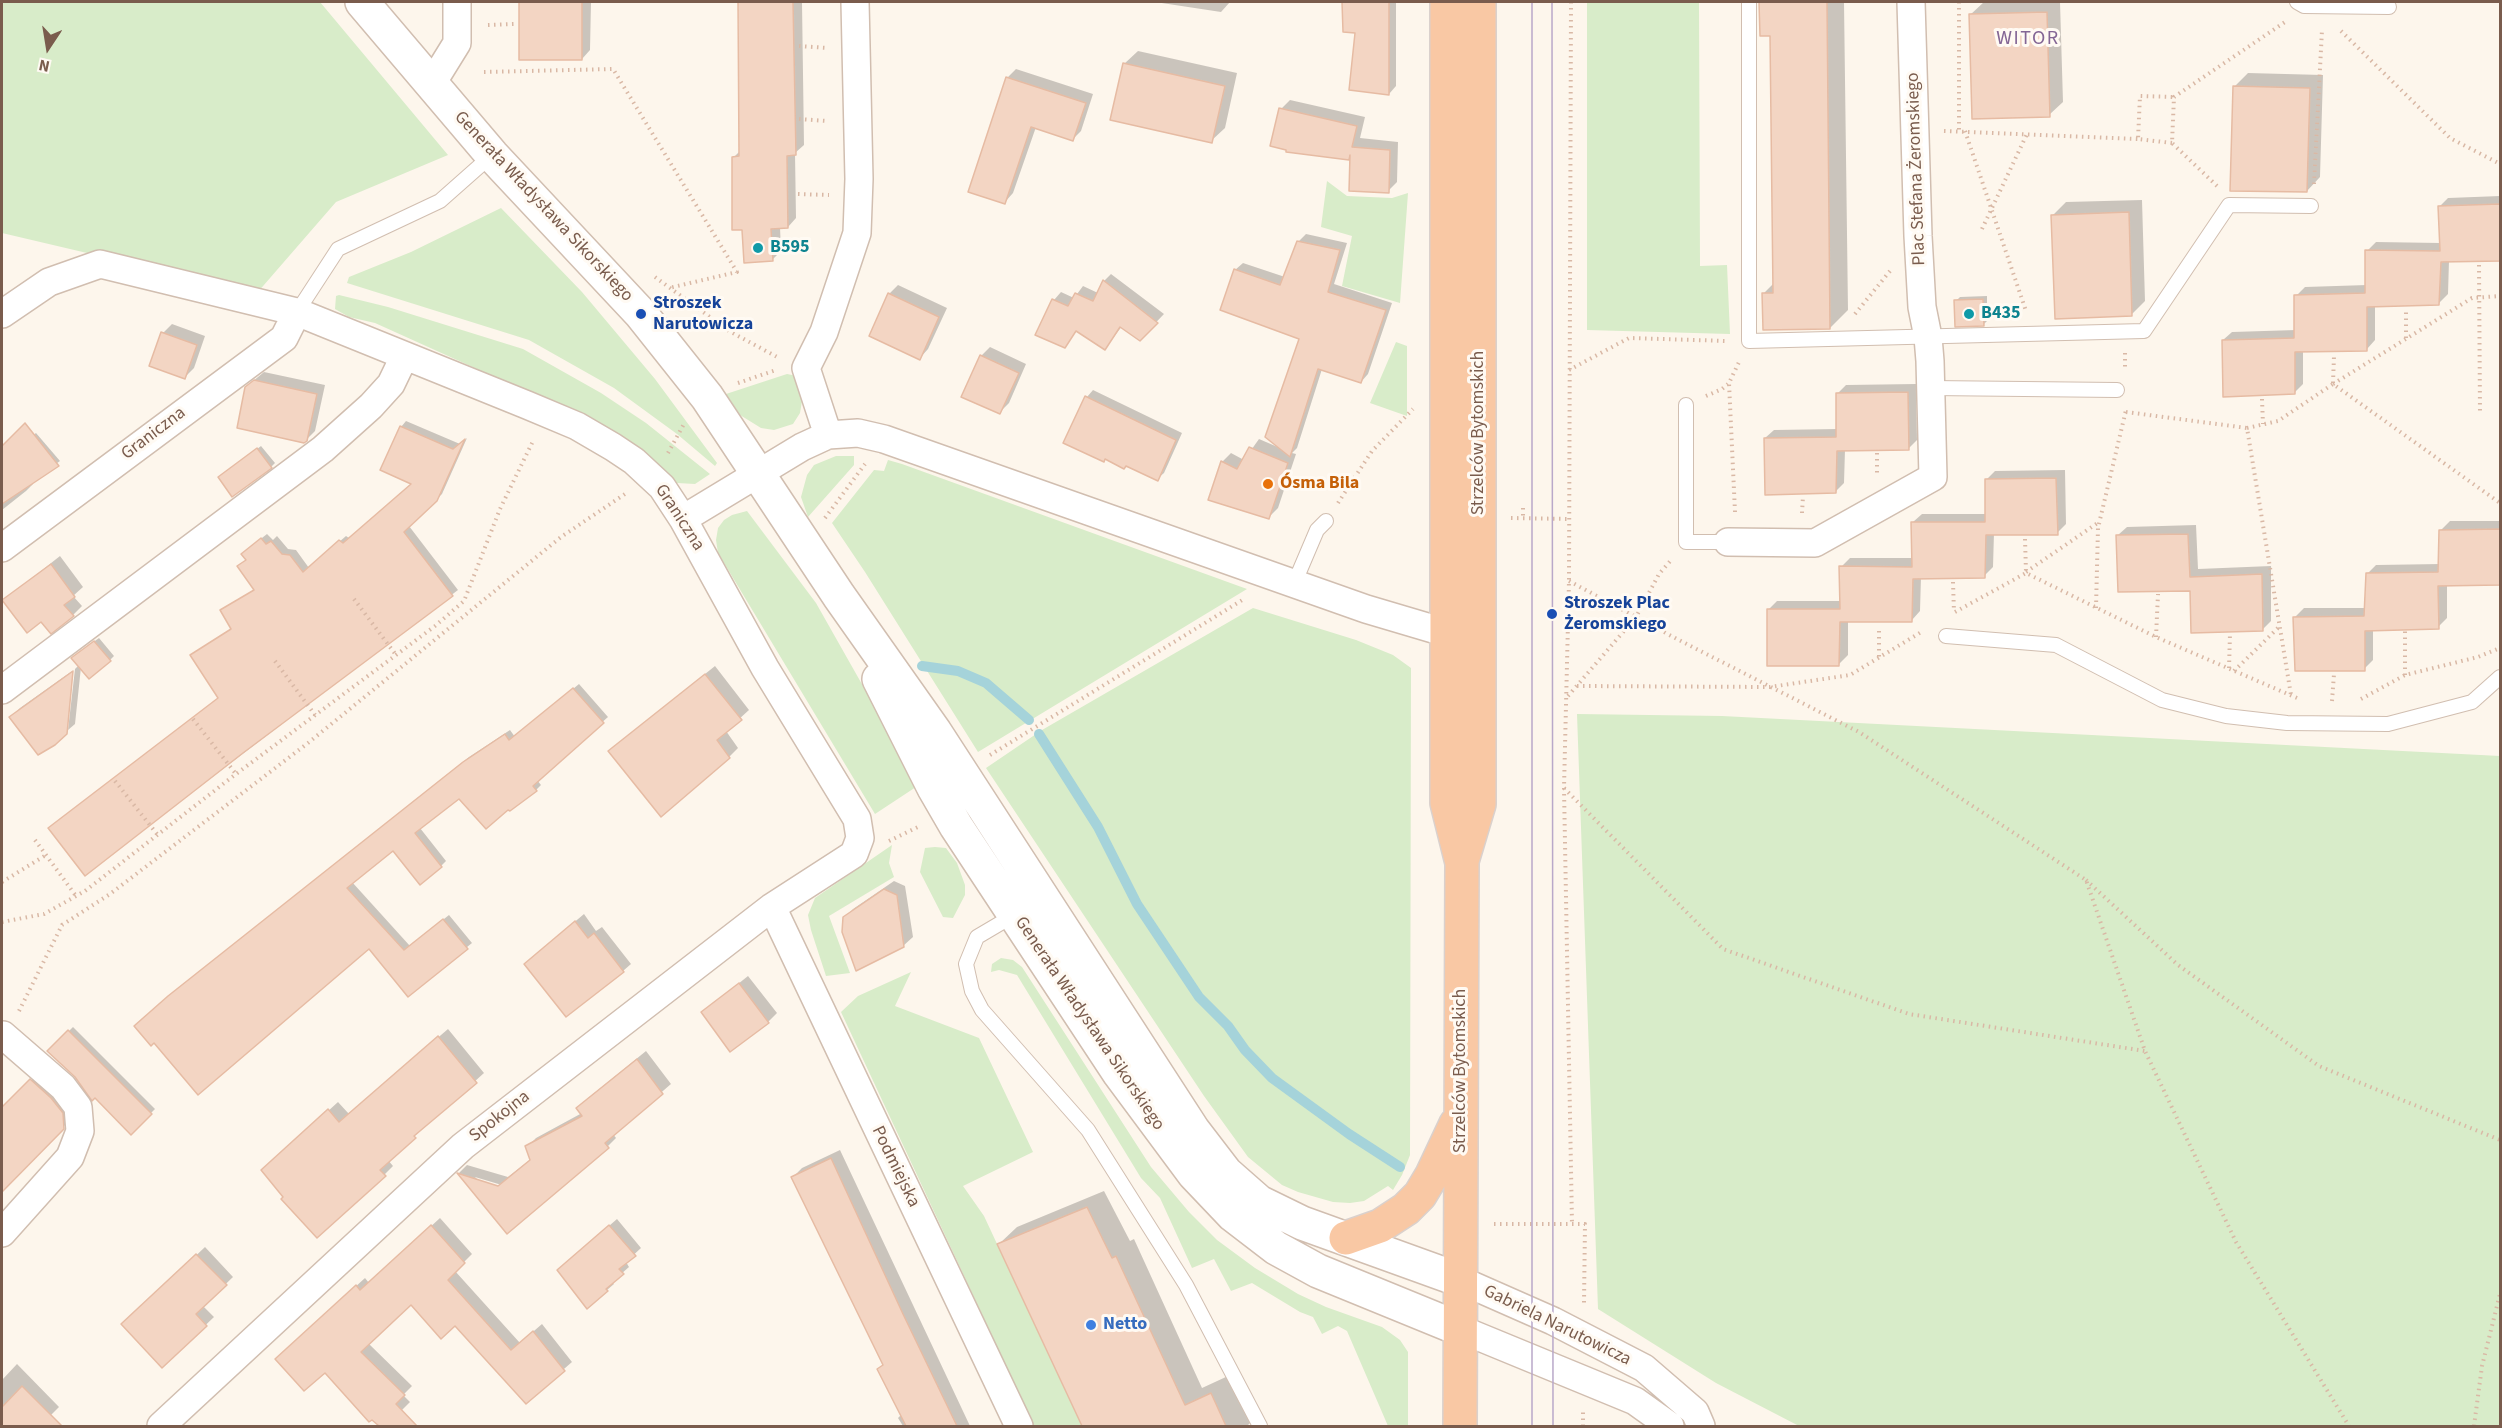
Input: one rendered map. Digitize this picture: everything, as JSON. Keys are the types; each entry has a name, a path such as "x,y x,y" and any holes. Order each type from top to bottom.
{"highway":[{"name":"Strzelców Bytomskich","path":"1447,2 1447,803 1462,863 1460,1426"},
{"name":"Strzelców Bytomskich","path":"1462,863 1479,804 1479,2"},
{"path":"1346,1238 1380,1226 1406,1209 1420,1195 1460,1115"}],"street":[{"name":"Generała Władysława Sikorskiego","path":"362,2 492,155 641,314 707,397 838,596 934,788 1029,906 1226,1173 1259,1202 1302,1223 1460,1280"},
{"path":"431,85 457,43 457,2"},
{"path":"828,435 806,368 824,332 857,233 859,169 855,2"},
{"name":"Plac Stefana Żeromskiego","path":"1732,531 1815,543 1933,477 1928,337 1922,307 1918,236 1911,2"},
{"name":"Graniczna","path":"2,314 49,282 100,264 297,312 577,426 613,447 662,487 683,519 765,668 857,819 857,846"},
{"name":"Graniczna","path":"2,548 284,338 297,312"},
{"path":"2,690 323,449 391,384 404,357"},
{"path":"683,519 802,447 828,435 858,433 884,439 1294,584 1447,633"},
{"name":"Spokojna","path":"161,1426 463,1146 772,907 857,846"},
{"name":"Generała Władysława Sikorskiego","path":"1029,906 1119,1073 1194,1174 1233,1215 1276,1248 1318,1271 1460,1329"},
{"name":"Podmiejska","path":"772,907 1019,1426"},
{"path":"2,1233 70,1157 80,1131 78,1107 63,1087 3,1035"},
{"name":"Gabriela Narutowicza","path":"1460,1280 1553,1321 1644,1368 1695,1412 1701,1426"},
{"name":"Gabriela Narutowicza","path":"1460,1329 1635,1401 1670,1426"}],"lane":[{"path":"1749,2 1749,341 2144,331 2229,206 2311,206"},
{"path":"2297,2 2304,6 2389,7"},
{"path":"297,312 338,249 441,201 492,155"},
{"path":"1931,388 2121,395"},
{"path":"1686,405 1686,542 1732,531"},
{"path":"1294,584 1317,530 1326,521"},
{"path":"1946,636 2056,645 2162,700 2226,716 2287,723 2388,724 2472,702 2500,677"},
{"path":"1029,906 977,937 966,964 972,991 982,1010 1088,1130 1186,1286 1260,1426"}],"path":[{"path":"1571,2 1569,580 1564,788 1572,1224"},
{"path":"1959,2 1959,131"},
{"path":"2138,139 2140,96 2174,97 2291,18"},
{"path":"481,25 514,24"},
{"path":"2313,186 2323,25"},
{"path":"2340,30 2450,138 2500,164"},
{"path":"799,46 832,48"},
{"path":"484,72 613,69 736,272 669,288"},
{"path":"2172,143 2174,97"},
{"path":"799,119 834,121"},
{"path":"1916,133 1965,131 2138,139 2172,143 2225,194"},
{"path":"1965,131 2024,310 2068,333"},
{"path":"1982,229 2027,134"},
{"path":"798,194 833,195"},
{"path":"1833,340 1918,236"},
{"path":"2479,265 2481,414"},
{"path":"652,275 729,331 787,362"},
{"path":"2126,412 2247,428 2278,421 2472,298 2500,296"},
{"path":"2406,311 2406,339"},
{"path":"2124,332 2125,378"},
{"path":"1569,370 1629,338 1749,341 1729,383 1732,531"},
{"path":"2333,384 2334,356"},
{"path":"729,386 785,367"},
{"path":"2333,384 2500,503"},
{"path":"2096,608 2099,522 2126,412 2121,395"},
{"path":"2262,399 2263,424"},
{"path":"1326,521 1372,450 1415,406"},
{"path":"2,922 44,914 76,896 396,655 464,601 500,509 548,414"},
{"path":"3,1035 13,1024 62,925 110,894 308,743 561,537 652,478 686,420"},
{"path":"2247,428 2291,696"},
{"path":"1523,508 1523,518"},
{"path":"1506,518 1569,519"},
{"path":"2025,538 2026,573 2099,522"},
{"path":"1567,696 1636,617 1659,574 1686,542"},
{"path":"1569,580 1858,732 2086,880 2178,965 2319,1066 2500,1140"},
{"path":"1953,582 1954,613"},
{"path":"2156,636 2158,594"},
{"path":"354,599 396,655"},
{"path":"988,756 1245,599"},
{"path":"2234,671 2280,626"},
{"path":"1879,631 1879,658"},
{"path":"2405,631 2405,675"},
{"path":"2229,668 2230,634"},
{"path":"275,661 315,715"},
{"path":"2332,705 2334,674"},
{"path":"193,719 236,774"},
{"path":"115,781 157,834"},
{"path":"1564,788 1723,949 1909,1014 2145,1051"},
{"path":"857,846 929,822"},
{"path":"35,840 76,896"},
{"path":"2,882 46,855"},
{"path":"2086,880 2145,1051 2236,1242 2349,1426"},
{"path":"1487,1224 1585,1224 1584,1304"},
{"path":"2474,1426 2482,1366 2500,1294"}],"green space":[{"path":"2,2 320,2 448,155 336,202 257,293 2,233"},
{"path":"1587,2 1699,2 1700,266 1727,265 1730,334 1587,330"},
{"path":"1327,181 1347,196 1392,198 1408,193 1400,303 1342,286 1352,236 1321,227"},
{"path":"501,208 582,292 655,379 717,463 715,466 677,434 614,388 529,340 347,283 349,277 411,252"},
{"path":"336,296 388,307 523,349 601,393 646,423 710,474 695,484 677,483 539,397 375,323 349,317 335,309"},
{"path":"1396,342 1407,346 1407,416 1370,403"},
{"path":"787,374 797,376 802,401 800,413 793,424 774,430 761,428 740,415 726,394"},
{"path":"836,456 854,456 854,465 808,517 801,497 807,475 814,465"},
{"path":"888,460 1247,589 978,752 832,523 874,470 884,471"},
{"path":"747,511 816,603 919,785 875,814 718,553 716,540 718,528 732,515"},
{"path":"1253,608 1356,640 1393,655 1411,668 1410,1155 1393,1190 1388,1186 1364,1201 1333,1202 1298,1192 1282,1185 1248,1157 1204,1096 986,768 1042,730"},
{"path":"1577,714 1722,716 2500,756 2500,1426 1799,1426 1716,1383 1598,1309"},
{"path":"892,845 889,863 894,877 829,916 850,973 826,976 808,915 815,898"},
{"path":"925,848 946,848 957,863 965,885 965,895 953,918 943,917 920,872"},
{"path":"1001,958 1013,960 1022,967 1151,1167 1189,1212 1217,1240 1255,1268 1298,1294 1326,1307 1382,1327 1400,1340 1408,1352 1408,1426 1388,1426 1347,1331 1338,1326 1322,1334 1313,1317 1300,1312 1252,1283 1231,1291 1214,1259 1192,1268 1160,1198 1141,1178 1017,975 999,970 991,972 992,964"},
{"path":"911,972 895,1006 979,1038 1033,1152 963,1186 984,1216 1082,1426 1034,1426 841,1012 858,996"}],"building":[{"path":"519,2 582,2 582,60 519,60"},
{"path":"738,2 793,2 796,155 787,156 788,228 771,229 773,261 744,263 742,230 732,230 732,157 739,156"},
{"path":"1342,2 1389,2 1389,95 1349,90 1355,33 1343,32"},
{"path":"1759,2 1827,2 1830,329 1763,330 1762,293 1773,293 1770,36 1760,36"},
{"path":"2047,12 2050,117 1972,119 1969,14"},
{"path":"1123,63 1225,86 1212,143 1110,120"},
{"path":"1006,77 1086,103 1073,141 1031,127 1005,204 968,192"},
{"path":"2233,86 2310,88 2307,192 2230,191"},
{"path":"1279,108 1357,126 1352,147 1390,150 1389,193 1349,191 1350,155 1349,160 1286,152 1286,150 1270,146"},
{"path":"2500,204 2500,261 2441,262 2439,305 2367,307 2367,351 2295,352 2295,394 2223,397 2222,340 2294,338 2294,295 2365,293 2365,250 2440,251 2438,206"},
{"path":"2129,212 2132,316 2055,319 2051,215"},
{"path":"1297,241 1340,250 1328,292 1386,310 1361,383 1318,369 1290,457 1265,437 1299,339 1220,310 1234,269 1280,285"},
{"path":"1103,280 1158,323 1140,341 1120,327 1105,350 1076,331 1065,348 1035,335 1052,299 1068,306 1075,293 1093,301"},
{"path":"888,293 939,317 920,360 869,336"},
{"name":"B435","path":"1983,299 1984,326 1955,327 1954,300"},
{"path":"161,332 197,345 185,379 149,366"},
{"path":"980,355 1019,373 1000,414 961,397"},
{"path":"254,380 317,394 307,441 304,443 237,428 245,387"},
{"path":"1908,392 1909,450 1837,451 1836,493 1765,495 1764,438 1836,437 1836,393"},
{"path":"1085,396 1176,440 1158,481 1126,466 1124,469 1105,459 1104,462 1063,443"},
{"path":"25,423 59,466 2,504 2,446"},
{"path":"400,426 453,449 465,439 437,501 404,532 453,596 243,753 85,876 48,828 218,698 190,655 231,629 220,610 254,590 237,566 246,560 241,554 261,538 266,544 271,541 282,554 290,555 303,572 339,540 343,543 411,484 380,470"},
{"path":"1249,447 1288,463 1269,519 1208,500 1221,461 1237,469"},
{"path":"257,448 272,468 232,497 218,477"},
{"path":"2056,478 2058,535 1986,535 1985,578 1913,579 1912,622 1840,622 1839,666 1767,666 1767,609 1840,609 1839,566 1912,567 1911,522 1985,522 1985,479"},
{"path":"2500,529 2500,585 2438,586 2439,629 2365,631 2365,671 2295,671 2293,617 2364,616 2366,573 2438,572 2439,530"},
{"path":"2188,534 2190,577 2262,574 2263,631 2191,633 2190,591 2118,592 2116,535"},
{"path":"51,564 75,597 64,605 74,616 51,634 41,622 27,633 2,600"},
{"path":"94,641 111,661 89,679 71,658"},
{"path":"73,671 67,734 55,745 38,755 9,717"},
{"path":"705,674 742,720 717,740 730,758 661,817 608,751"},
{"path":"573,688 604,723 533,786 537,791 510,811 508,810 486,829 459,799 415,833 442,867 420,885 393,851 347,888 404,950 443,919 468,949 408,997 369,949 198,1095 154,1043 151,1046 134,1026 168,996 463,762 505,734 509,740"},
{"path":"884,889 897,895 904,947 856,971 842,932 843,917"},
{"path":"575,921 588,938 594,933 624,972 566,1017 524,964"},
{"path":"739,983 769,1023 730,1052 701,1012"},
{"path":"68,1030 152,1114 131,1135 95,1098 92,1101 75,1077 47,1051"},
{"path":"438,1036 477,1083 414,1136 416,1138 380,1170 386,1176 317,1238 281,1199 283,1197 261,1170 328,1109 339,1122"},
{"path":"637,1059 663,1094 605,1143 609,1148 507,1234 457,1173 498,1186 530,1160 525,1146 582,1116 576,1108"},
{"path":"30,1079 51,1098 63,1113 64,1129 2,1192 2,1107"},
{"path":"831,1158 957,1426 906,1426 877,1369 883,1365 791,1177"},
{"name":"Netto","path":"1087,1207 1112,1258 1116,1256 1185,1405 1211,1393 1226,1426 1082,1426 997,1244"},
{"path":"431,1225 465,1263 448,1280 511,1350 533,1331 565,1371 526,1404 455,1326 441,1339 411,1305 361,1352 405,1395 396,1404 417,1426 379,1426 372,1420 369,1422 325,1373 304,1391 275,1359 356,1285 360,1290"},
{"path":"609,1225 636,1256 619,1269 624,1274 587,1309 557,1270"},
{"path":"196,1254 227,1285 196,1314 207,1326 162,1368 121,1324"},
{"path":"22,1386 62,1426 2,1426 2,1407"}],"waterway":[{"path":"922,666 958,671 986,683 1029,720"},
{"path":"1039,734 1098,827 1137,904 1199,997 1228,1026 1245,1050 1272,1078 1349,1134 1400,1167"}],"tram line":[{"path":"1532,2 1532,1426"},
{"path":"1552,2 1553,1426"}],"place":[{"name":"B595","path":"758,248"},
{"name":"Stroszek Narutowicza","path":"641,314"},
{"name":"B435","path":"1969,314"},
{"name":"Ósma Bila","path":"1268,484"},
{"name":"Stroszek Plac Żeromskiego","path":"1552,614"},
{"name":"Netto","path":"1091,1325"}],"district":[{"name":"WITOR","path":"2028,40"}]}
